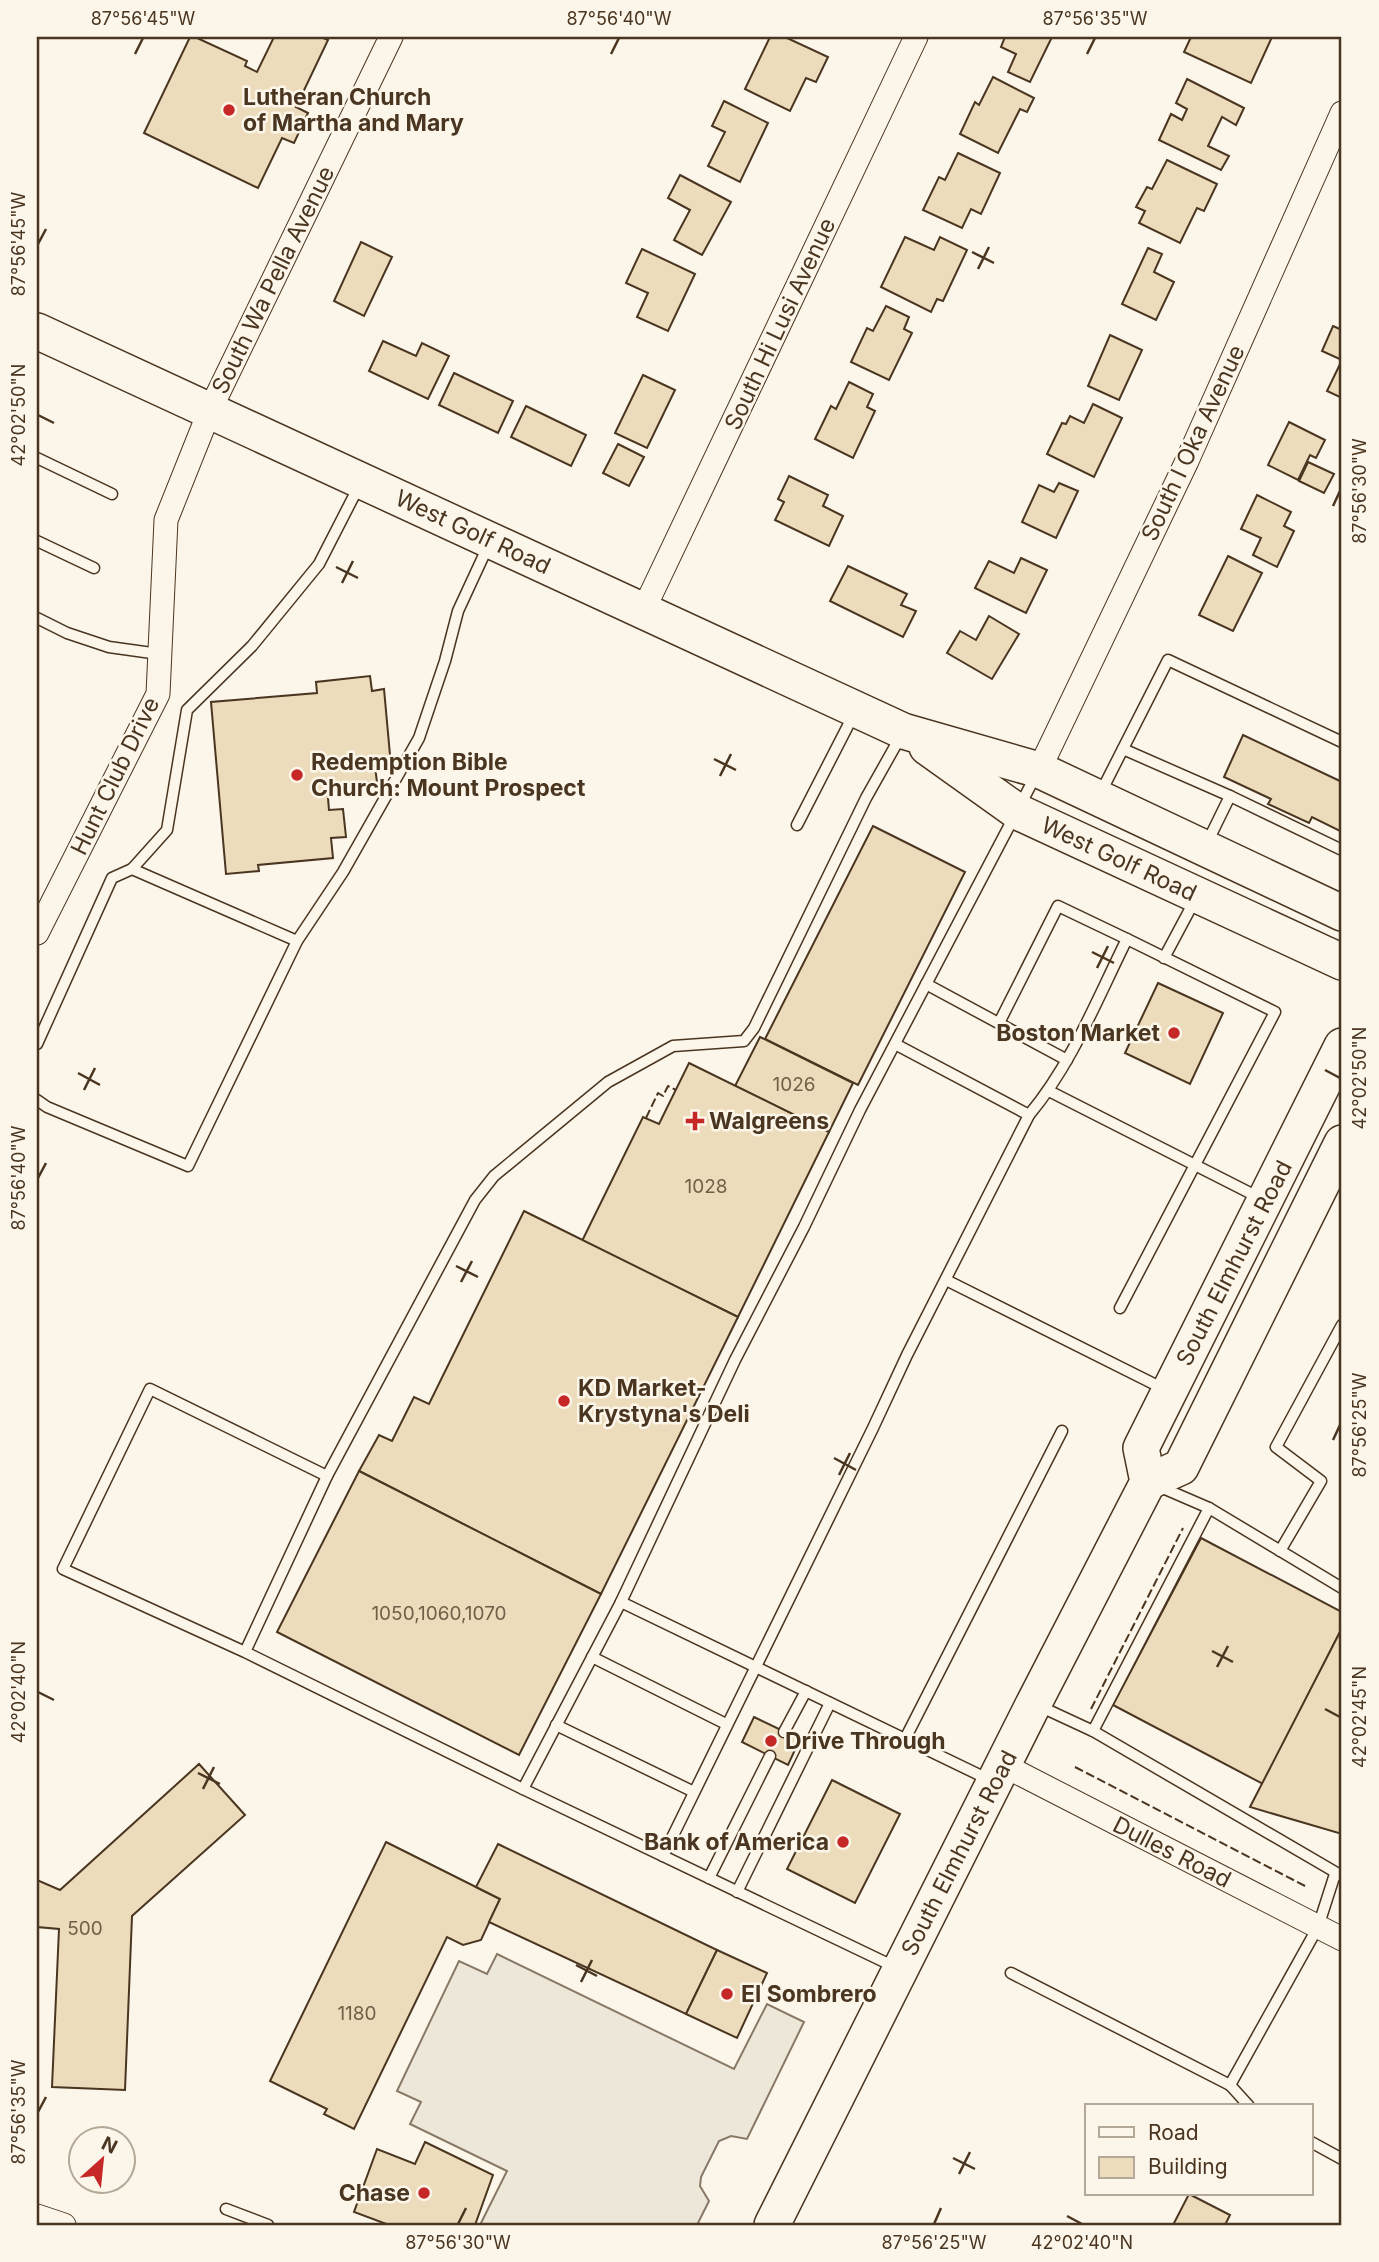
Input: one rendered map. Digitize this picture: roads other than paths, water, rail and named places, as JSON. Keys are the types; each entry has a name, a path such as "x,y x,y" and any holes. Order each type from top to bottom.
{"main road":[{"name":"West Golf Road","path":"37,331 856,710 906,732 1039,770 1342,913"},
{"name":"West Golf Road","path":"906,732 1018,812 1342,962"},
{"name":"South Elmhurst Road","path":"772,2225 1147,1482 1141,1448 1342,1046"},
{"name":"South Elmhurst Road","path":"1147,1482 1181,1467 1342,1143"}],"street":[{"name":"South Wa Pella Avenue","path":"210,410 391,37"},
{"name":"South Hi Lusi Avenue","path":"643,611 916,37"},
{"name":"South I Oka Avenue","path":"1039,770 1187,461 1342,113"},
{"name":"Hunt Club Drive","path":"40,920 158,694 166,520 210,410"},
{"name":"Dulles Road","path":"998,1774 1342,1939"},
{"path":"37,2216 64,2225"}],"lane":[{"path":"37,458 112,494"},
{"path":"37,1044 112,878 132,869 167,830 187,710 252,646 319,564 362,480"},
{"path":"37,1100 47,1107 188,1166 298,941 342,872 419,738 445,661 458,611 490,540"},
{"path":"37,541 94,568"},
{"path":"37,618 67,633 109,647 159,654"},
{"path":"1098,798 1168,660 1342,741"},
{"path":"797,825 856,710"},
{"path":"245,1652 327,1476 475,1200 494,1176 608,1082 673,1046 744,1041 754,1028 866,798 906,732"},
{"path":"1123,749 1230,796 1342,850"},
{"path":"523,1789 621,1602 735,1360 895,1044 1039,770"},
{"path":"1205,848 1230,796"},
{"path":"132,869 298,941"},
{"path":"1164,958 1198,895"},
{"path":"999,1023 1058,906 1275,1012 1120,1308"},
{"path":"663,1856 754,1667 1029,1115 1049,1091 1067,1060 1126,939"},
{"path":"926,984 1067,1060"},
{"path":"895,1044 1029,1115"},
{"path":"1049,1091 1265,1200"},
{"path":"946,1280 1169,1392"},
{"path":"1280,1551 1321,1481 1276,1447 1342,1325"},
{"path":"327,1476 150,1390 63,1569 245,1652 523,1789 900,1969"},
{"path":"905,1739 1062,1431"},
{"path":"1147,1482 1209,1508 1342,1588"},
{"path":"1093,1731 1209,1508"},
{"path":"621,1602 905,1739 998,1774"},
{"path":"592,1657 726,1724"},
{"path":"784,1732 806,1691"},
{"path":"737,1892 830,1703"},
{"path":"1034,1703 1093,1731 1339,1875 1318,1927 1230,2085"},
{"path":"556,1725 694,1792"},
{"path":"709,1878 770,1756"},
{"path":"1011,1973 1230,2085 1247,2104"},
{"path":"1312,2143 1342,2159"},
{"path":"226,2209 268,2225"}],"place":[{"name":"Lutheran Church of Martha and Mary","path":"229,110"},
{"name":"Redemption Bible Church: Mount Prospect","path":"297,775"},
{"name":"Boston Market","path":"1174,1033"},
{"name":"Walgreens","path":"695,1121"},
{"name":"KD Market- Krystyna's Deli","path":"564,1401"},
{"name":"Drive Through","path":"771,1741"},
{"name":"Bank of America","path":"843,1842"},
{"name":"El Sombrero","path":"727,1994"},
{"name":"Chase","path":"424,2193"}]}
